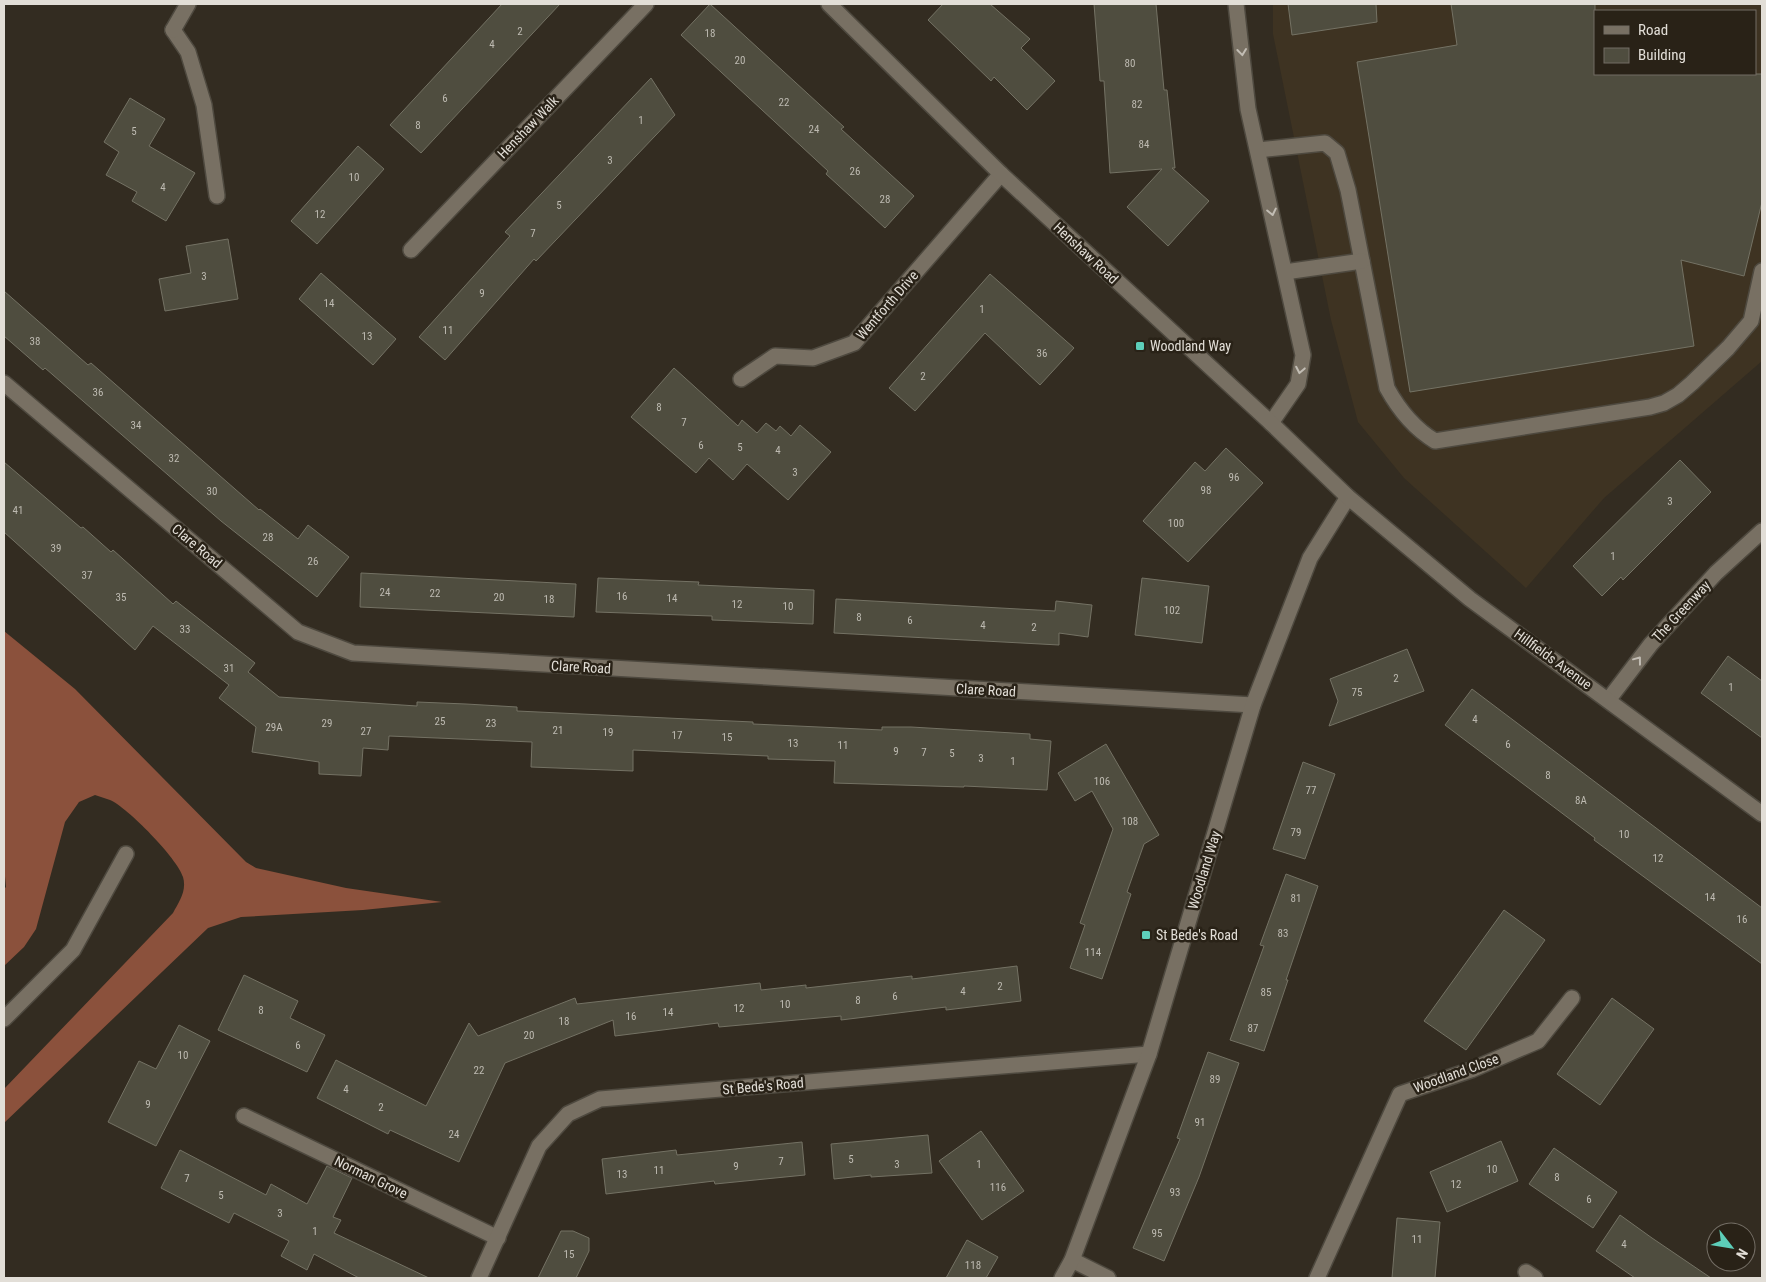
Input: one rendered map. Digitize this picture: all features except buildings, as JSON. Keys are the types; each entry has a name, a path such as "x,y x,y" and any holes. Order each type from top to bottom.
{"street":[{"path":"188,4 173,30 188,52 204,105 217,196"},
{"name":"Henshaw Walk","path":"410,250 646,4"},
{"name":"Henshaw Road","path":"829,4 1001,174 1272,423 1348,497"},
{"path":"1236,4 1248,109 1304,355 1298,384 1272,423"},
{"path":"1258,150 1325,143 1337,153 1348,190 1387,388 1394,401 1423,434 1435,441 1650,406 1678,395 1728,348 1751,320 1762,272"},
{"name":"Wentforth Drive","path":"741,379 775,356 813,358 854,343 1001,174"},
{"path":"1285,272 1362,261"},
{"name":"Clare Road","path":"4,383 298,632 353,654 1253,705"},
{"name":"Woodland Way","path":"1062,1278 1072,1260 1149,1054 1253,705 1310,558 1348,497"},
{"name":"Hillfields Avenue","path":"1348,497 1470,598 1762,814"},
{"name":"The Greenway","path":"1609,699 1651,644 1716,573 1762,532"},
{"path":"4,1019 73,950 126,854"},
{"name":"Woodland Close","path":"1317,1278 1400,1094 1471,1070 1538,1041 1572,998"},
{"name":"St Bede's Road","path":"480,1278 539,1146 568,1114 600,1099 1149,1054"},
{"name":"Norman Grove","path":"244,1116 498,1238"},
{"path":"1072,1260 1108,1278"}],"shaded area":[{"path":"1273,4 1762,4 1762,361 1604,498 1526,588 1404,478 1358,422 1331,320 1273,34"},
{"path":"4,631 75,689 246,862 256,868 346,888 442,902 363,910 241,917 208,928 4,1123 4,1089 173,913 182,896 184,882 172,858 128,812 110,800 95,795 79,802 65,822 36,929 24,947 4,966 4,889 6,887 4,866"}],"place":[{"name":"Woodland Way","path":"1140,346"},
{"name":"St Bede's Road","path":"1146,935"}]}
